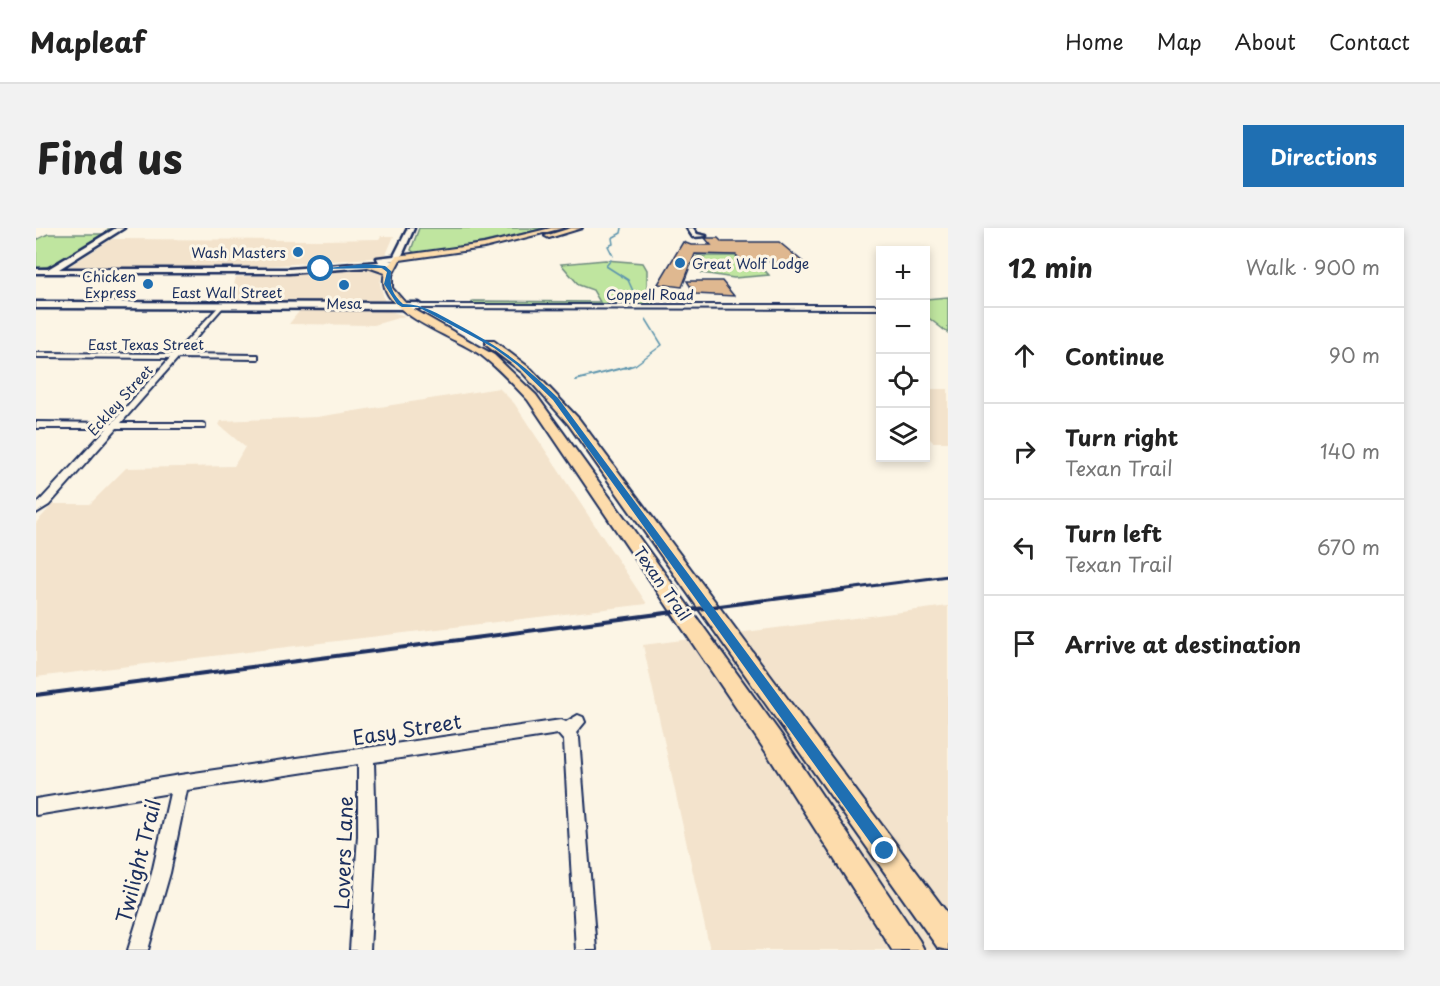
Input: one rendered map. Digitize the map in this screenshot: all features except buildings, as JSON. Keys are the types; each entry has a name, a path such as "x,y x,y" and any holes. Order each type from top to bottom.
{"main road":[{"path":"402,260 505,242 560,228"},
{"path":"402,306 390,292 387,284 389,272 402,260 524,243 579,228"},
{"name":"Texan Trail","path":"402,260 399,286 418,306 496,347 520,373 574,422 948,938"},
{"path":"366,265 383,267 389,272"},
{"name":"Texan Trail","path":"402,306 520,373 541,410 774,744 909,950"}],"street":[{"path":"50,271 121,228"},
{"path":"62,271 130,228"},
{"path":"402,260 411,228"},
{"path":"402,260 416,228"},
{"path":"690,228 699,236 696,228"},
{"path":"36,271 275,270 366,265 402,260"},
{"path":"275,270 402,260"},
{"name":"Eckley Street","path":"36,510 45,503 222,305"},
{"name":"East Wall Street","path":"38,306 418,306"},
{"name":"Coppell Road","path":"418,306 876,308"},
{"name":"East Texas Street","path":"36,356 255,357"},
{"path":"36,425 202,426"},
{"name":"Easy Street","path":"36,807 535,729 572,727 586,950"},
{"name":"Lovers Lane","path":"360,950 367,836 366,757"},
{"name":"Twilight Trail","path":"138,950 161,873 180,783"}],"shaded area":[{"path":"381,236 394,236 385,257 253,267 68,267 112,239 324,240 379,239"},
{"path":"366,268 383,271 380,283 385,303 230,300 236,277"},
{"path":"301,309 390,311 405,316 374,325 289,324"},
{"path":"499,388 514,403 647,604 36,677 36,523 53,504 90,504 126,468 234,466 245,447 219,425 221,421 317,417"},
{"path":"930,389 948,389 948,442 933,442 930,439"},
{"path":"948,606 948,950 710,950 643,645"}],"green space":[{"path":"419,228 546,228 472,245 415,253 411,250"},
{"path":"108,229 114,229 52,266 36,268 36,240 48,234 104,234"},
{"path":"697,256 736,256 761,268 769,275 734,278 701,273 702,270 692,265"},
{"path":"605,260 643,263 647,270 647,286 655,305 471,304 473,301 600,302 593,290 579,285 561,264"},
{"path":"948,297 948,333 930,319 930,299"}],"waterway":[{"path":"613,256 608,246 613,244 612,238 621,233 622,228"},
{"path":"611,260 606,266 628,280 639,304"},
{"path":"625,368 635,365 662,345 646,319"},
{"path":"576,380 630,366"}],"railway":[{"path":"832,591 948,576"},
{"path":"36,695 843,590"}],"place":[{"name":"Wash Masters","path":"298,252"},
{"name":"Great Wolf Lodge","path":"680,263"},
{"name":"Chicken Express","path":"148,284"},
{"name":"Mesa","path":"344,285"}],"route":[{"path":"321,269 366,265 383,267 389,272 387,284 398,303 402,306 418,306 496,347 519,363 555,399 885,851"}]}
